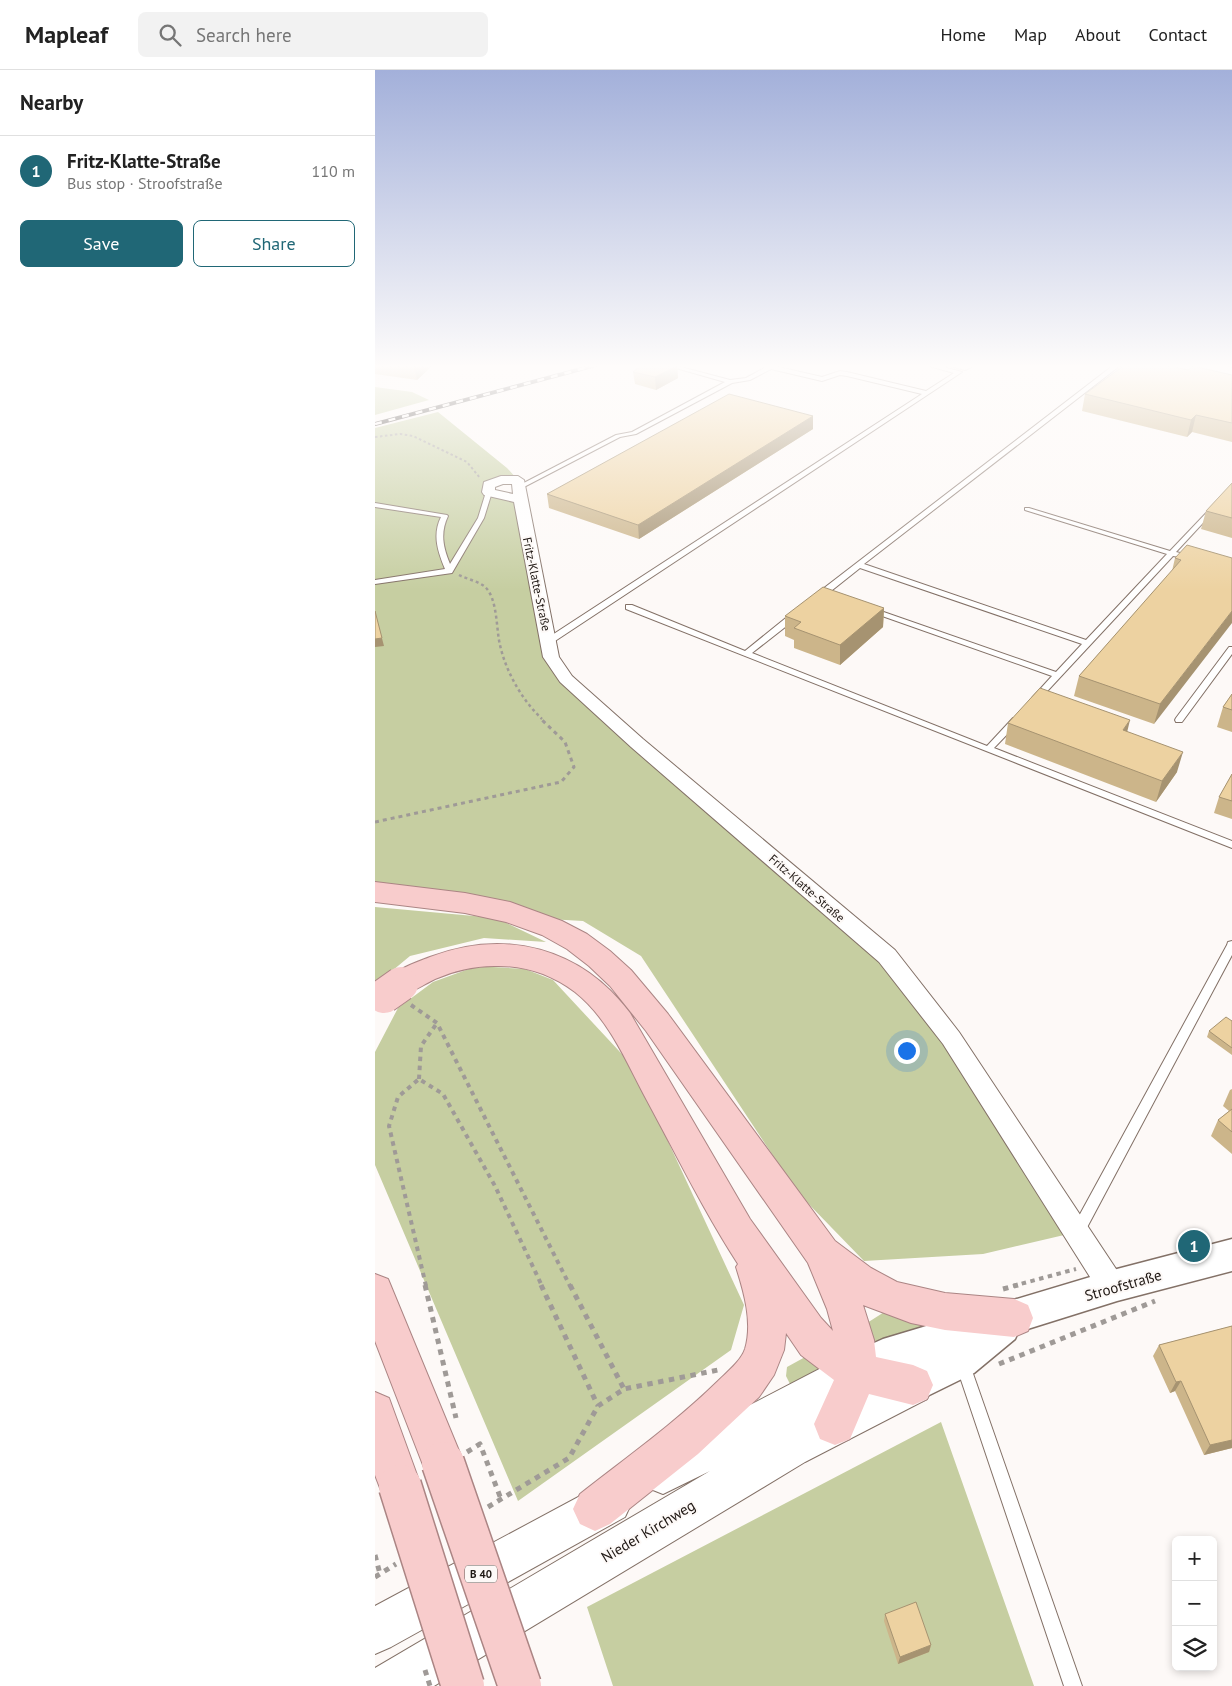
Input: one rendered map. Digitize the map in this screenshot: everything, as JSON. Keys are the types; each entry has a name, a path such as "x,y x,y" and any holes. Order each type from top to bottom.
{"highway":[{"path":"375,892 474,904 530,918 555,928 597,955 634,995 821,1252 839,1290 849,1318 856,1370 851,1387 835,1424"},
{"path":"392,997 436,965 476,955 497,954 534,959 568,973 585,983 600,997 628,1036 749,1249 814,1340 856,1370 877,1378 913,1385"},
{"path":"595,1509 710,1418 750,1376 760,1360 765,1333 765,1305 761,1284 749,1249"},
{"path":"821,1252 850,1275 880,1293 937,1310 1008,1304"},
{"name":"B 40","path":"375,1292 453,1458 520,1686"},
{"path":"375,1412 463,1686"}],"main road":[{"path":"375,1631 595,1509 856,1370"},
{"name":"Nieder Kirchweg","path":"389,1686 782,1452 913,1385"}],"street":[{"path":"501,480 518,480 520,494 489,489 501,480"},
{"name":"Fritz-Klatte-Straße","path":"520,494 551,657 567,678 637,743 887,956 951,1038 1104,1275"},
{"name":"Stroofstraße","path":"856,1370 1008,1304 1104,1275 1232,1255"},
{"name":"Stroofstraße","path":"913,1385 965,1369 1008,1304"}],"lane":[{"path":"520,494 612,439"},
{"path":"549,641 856,439"},
{"path":"814,600 1021,439"},
{"path":"449,571 481,518 489,489"},
{"path":"375,505 445,516 439,526 440,550 449,571"},
{"path":"1032,703 1217,505"},
{"path":"1027,509 1189,558"},
{"path":"859,565 1088,643"},
{"path":"375,582 449,571"},
{"path":"822,594 831,597"},
{"path":"629,607 1232,845"},
{"path":"859,607 1057,675"},
{"path":"746,654 799,612"},
{"path":"1179,720 1232,649"},
{"path":"989,749 1019,717"},
{"path":"1077,1232 1232,945"},
{"path":"965,1369 1073,1686"}],"path":[{"path":"420,439 467,462 489,489"},
{"path":"375,822 561,782 574,768 565,742 531,709 513,679 500,646 494,605 485,587 449,571"},
{"path":"392,997 437,1023 512,1174 624,1389"},
{"path":"437,1023 421,1046 419,1079 398,1097 389,1126 457,1421"},
{"path":"419,1079 443,1094 495,1186 598,1406"},
{"path":"1008,1304 1104,1275"},
{"path":"965,1369 1157,1301"},
{"path":"485,1509 569,1458 598,1406 624,1389 726,1368"},
{"path":"453,1458 480,1444 501,1499"},
{"path":"375,1556 378,1576 404,1559"}],"green space":[{"path":"375,439 472,439 507,468 518,480 501,480 489,492 520,500 549,641 566,678 887,956 1077,1232 983,1254 864,1261 797,1192 641,956 583,921 530,918 375,892"},
{"path":"375,907 496,918 546,942 484,938 410,956 375,985"},
{"path":"477,966 525,969 553,980 633,1066 744,1305 731,1350 518,1501 375,1165 375,1052 398,1008 433,982"},
{"path":"889,1309 937,1322 869,1349 867,1323"},
{"path":"807,1356 822,1367 790,1384 786,1376 787,1367"},
{"path":"941,1422 1034,1686 613,1686 587,1607"}],"building":[{"path":"646,439 775,439 638,525 547,494"},
{"path":"1232,483 1232,518 1206,511"},
{"path":"1187,545 1232,558 1232,611 1160,704 1079,676 1181,560 1175,558"},
{"path":"823,587 884,608 840,645 794,628 801,622 785,616"},
{"path":"375,611 382,638 375,639"},
{"path":"1040,688 1130,720 1123,730 1183,752 1162,781 1008,723"},
{"path":"1232,694 1232,710 1223,707"},
{"path":"1232,774 1232,801 1219,797"},
{"path":"1226,1017 1232,1021 1232,1048 1209,1031"},
{"path":"1232,1109 1232,1132 1218,1120"},
{"path":"1232,1326 1232,1440 1210,1445 1181,1381 1176,1382 1159,1345"},
{"path":"916,1602 931,1645 900,1657 885,1614"}],"place":[{"name":"Fritz-Klatte-Straße","path":"1194,1246"}]}
